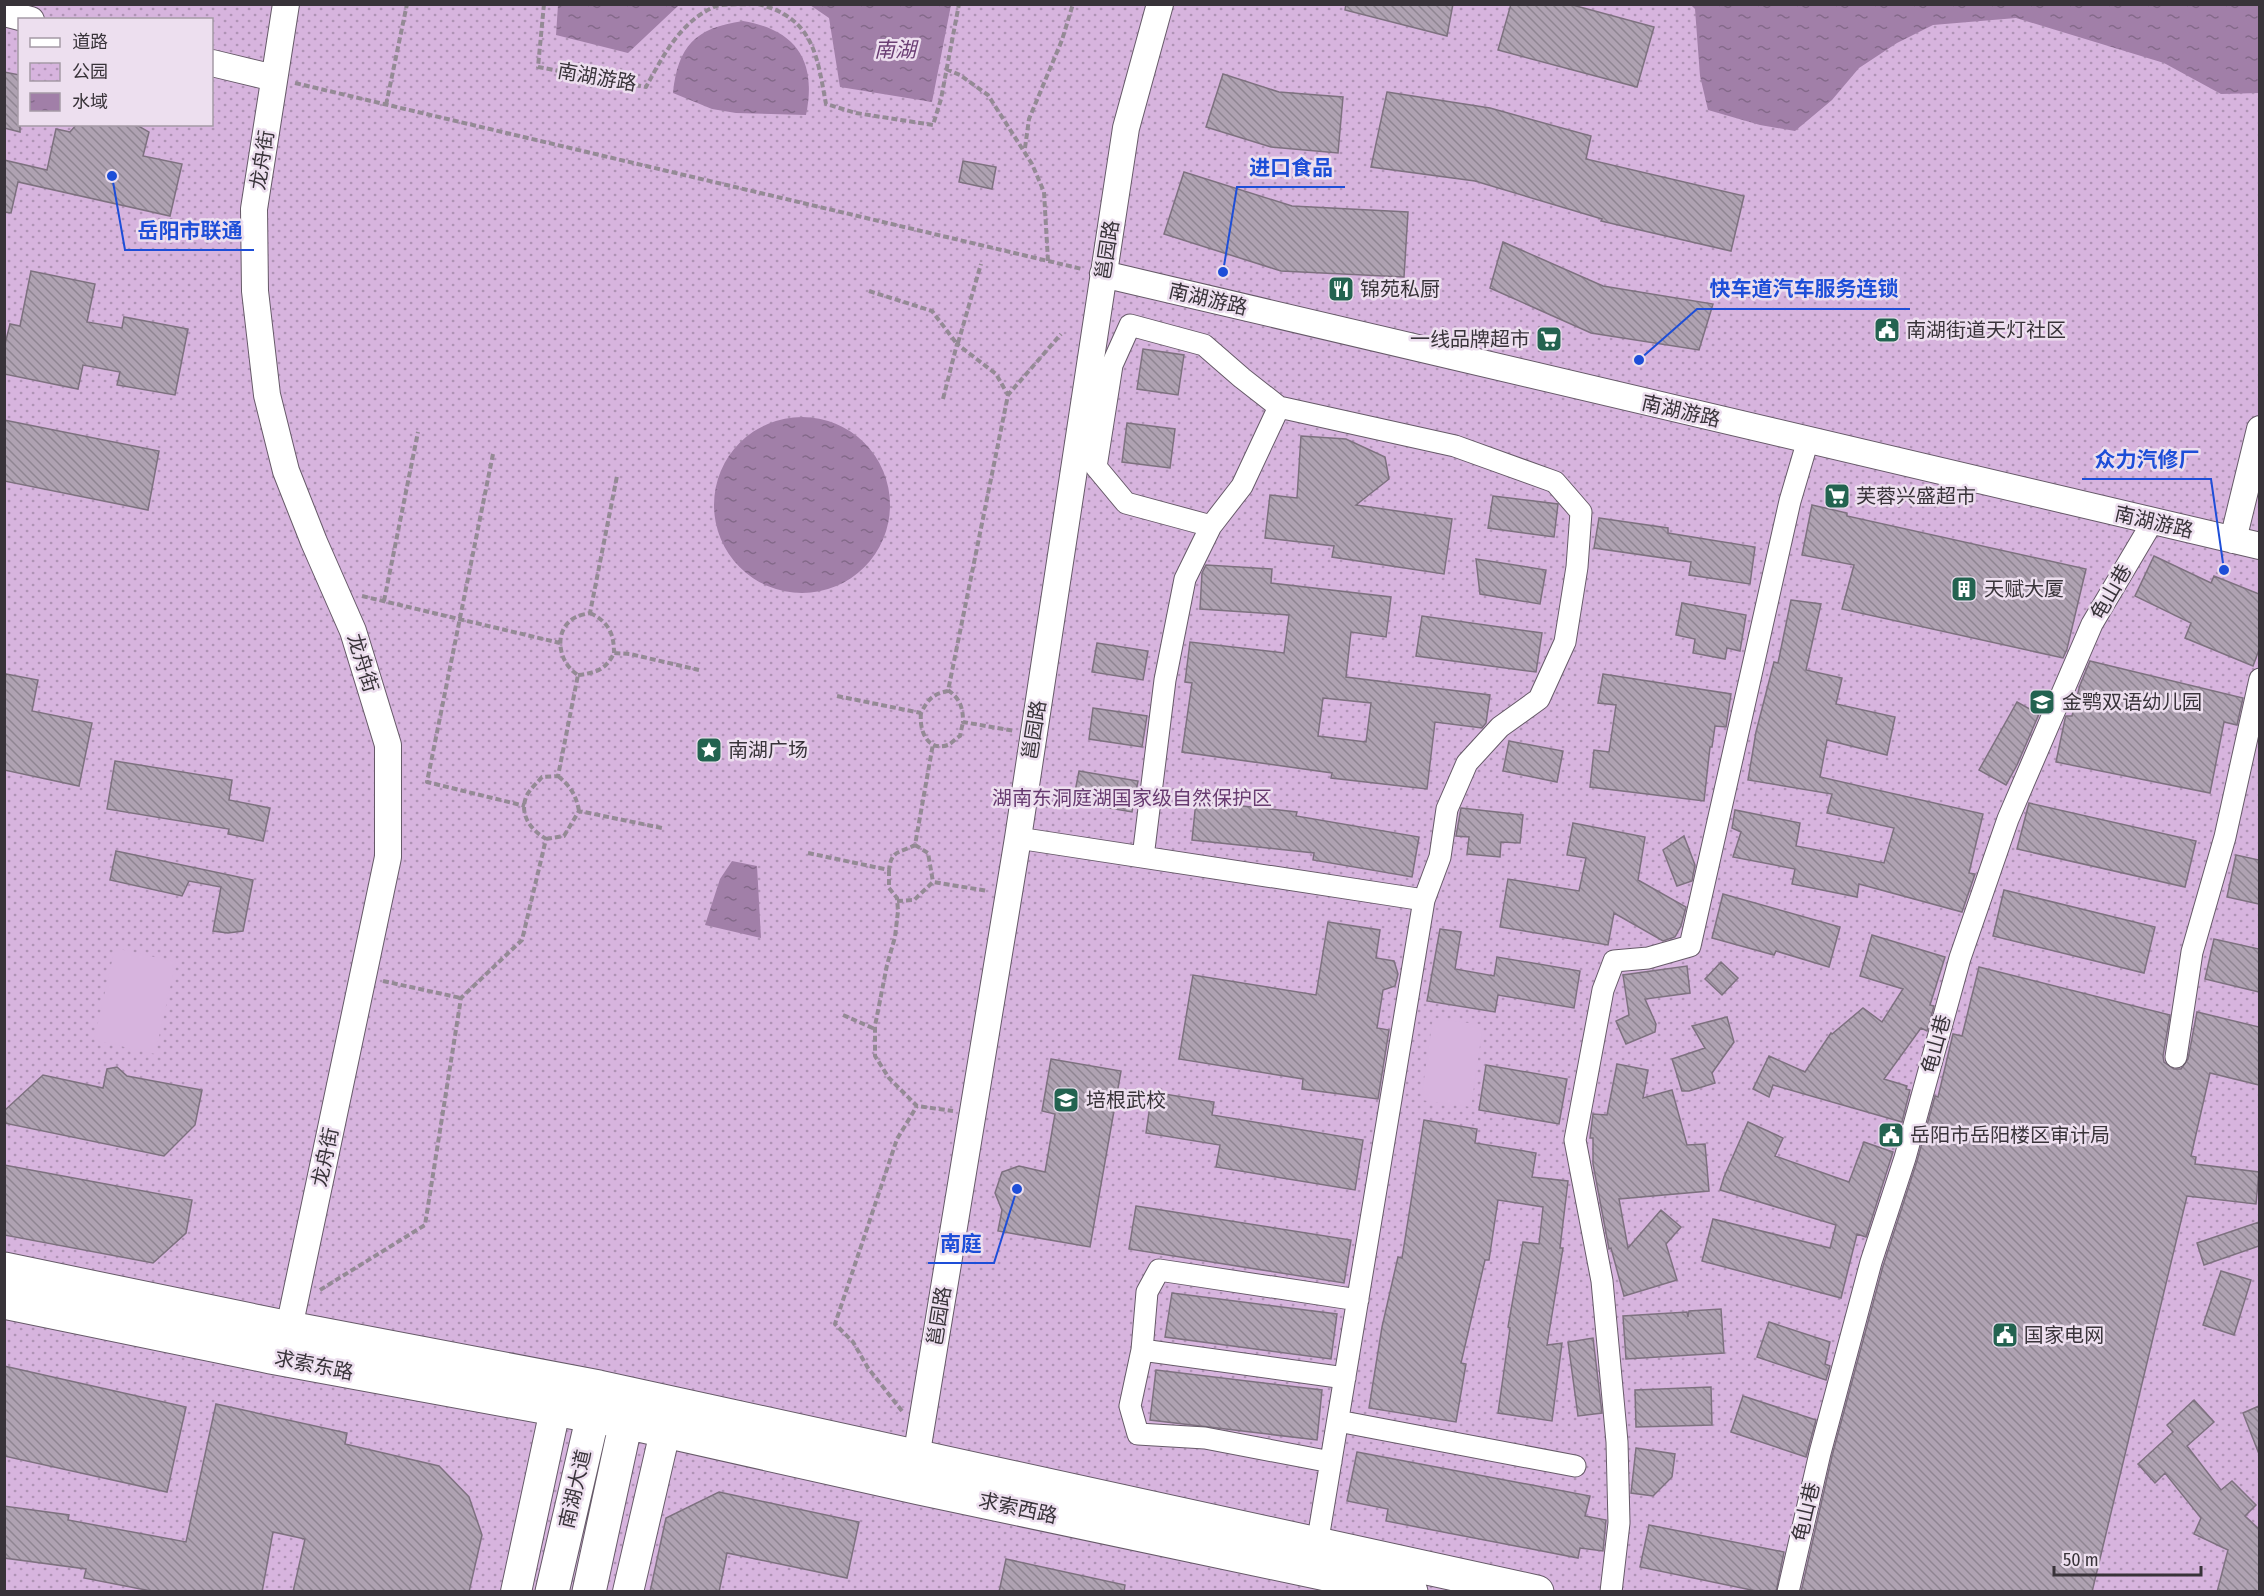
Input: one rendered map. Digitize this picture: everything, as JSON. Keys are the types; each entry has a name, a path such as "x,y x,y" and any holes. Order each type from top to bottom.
{"main road":[{"name":"求索东路","path":"4,1269 292,1317 628,1409"},
{"name":"求索东路","path":"4,1302 282,1359 555,1410 596,1402"},
{"name":"南湖大道","path":"552,1592 596,1402"},
{"name":"求索西路","path":"628,1409 918,1445 1317,1545 1537,1592"},
{"name":"求索西路","path":"628,1409 665,1432 1411,1592"},
{"name":"南湖大道","path":"589,1592 628,1409"},
{"path":"516,1592 555,1410"},
{"path":"628,1592 665,1432"}],"street":[{"name":"龙舟街","path":"286,4 254,209 255,291 266,383 286,471 354,631 388,745 388,857 292,1317"},
{"name":"邕园路","path":"918,1445 1009,895 1126,128 1161,4"},
{"path":"4,13 24,18"},
{"path":"213,63 274,78"},
{"name":"南湖游路","path":"1103,274 2259,546"},
{"path":"1210,526 1126,503 1096,468 1112,365 1130,325 1204,345 1279,407 1455,446 1555,482 1581,512 1577,567 1565,642 1539,699 1500,727 1467,763 1447,809 1440,857 1424,900 1317,1545"},
{"path":"1143,857 1165,680 1185,579 1210,526 1242,486 1279,407"},
{"path":"2233,540 2259,429"},
{"path":"1611,1592 1619,1523 1617,1443 1602,1281 1575,1140 1603,990 1614,961 1648,958 1690,946 1790,501 1808,440"},
{"name":"龟山巷","path":"1788,1592 1820,1453 1871,1262 1905,1158 1960,958 2008,819 2092,624 2153,521"},
{"path":"2176,1057 2192,952 2224,837 2259,679"},
{"path":"1018,838 1424,900"},
{"path":"1331,1462 1205,1438 1138,1434 1130,1407 1142,1350 1146,1292 1159,1270 1358,1300"},
{"path":"1142,1350 1345,1378"},
{"path":"1338,1421 1575,1466"}],"path":[{"path":"386,105 407,4"},
{"name":"南湖游路","path":"544,4 538,67 646,87 671,43 689,23 715,6 751,4"},
{"path":"758,4 777,9 802,29 817,54 826,104 856,113 933,125 941,99 959,4"},
{"path":"1025,149 1029,119 1062,40 1073,4"},
{"path":"946,69 960,75 988,95 1025,149 1044,192 1048,261"},
{"path":"274,78 1103,274"},
{"path":"943,399 981,264"},
{"path":"869,291 932,311 957,344 996,374 1008,395"},
{"path":"948,690 1008,395 1061,334"},
{"path":"384,601 418,432"},
{"path":"493,454 428,782 525,806"},
{"path":"590,613 617,476"},
{"path":"335,590 560,643"},
{"path":"590,613 599,617 614,637 614,653 609,664 596,673 578,675 569,670 563,660 560,643 565,628 576,617 590,613"},
{"path":"614,653 630,654 699,670"},
{"path":"558,776 578,675"},
{"path":"948,690 957,697 963,710 960,736 948,745 927,742 920,723 921,714 927,701 935,694 948,690"},
{"path":"837,696 921,714"},
{"path":"963,722 1034,734"},
{"path":"915,845 933,744"},
{"path":"558,776 571,787 577,798 579,811 564,836 546,839 535,833 527,824 525,806 527,795 542,777 558,776"},
{"path":"579,811 662,828"},
{"path":"292,1317 425,1225 461,998 522,940 546,839"},
{"path":"915,845 898,851 892,857 889,888 897,898 895,937 887,965 875,1029 875,1056 889,1078 917,1106 973,1115"},
{"path":"915,845 928,853 933,882"},
{"path":"808,853 890,870"},
{"path":"933,882 1009,895"},
{"path":"897,902 914,900 933,882"},
{"path":"363,977 461,998"},
{"path":"843,1015 875,1029"},
{"path":"917,1106 897,1139 835,1324 853,1342 918,1445"}],"green space":[{"name":"湖南东洞庭湖国家级自然保护区","path":"5,5 2259,5 2259,1591 5,1592"},
{"path":"115,948 176,962 155,1054 94,1040"},
{"path":"1433,1018 1483,1025 1471,1107 1421,1100"}],"water":[{"path":"558,4 679,5 628,53 556,35"},
{"name":"南湖","path":"810,5 951,5 932,102 840,87 829,18"},
{"path":"1691,5 2259,5 2259,93 2221,94 2164,63 2016,18 1933,25 1897,43 1859,68 1832,100 1795,131 1760,125 1708,110 1700,76 1695,9"},
{"path":"743,21 762,25 777,32 790,41 799,52 805,64 808,79 809,96 806,115 736,113 712,109 673,93 679,63 692,42 701,34 713,29"},
{"path":"802,417 819,418 836,423 864,443 884,471 889,488 889,522 884,539 864,567 836,587 819,592 802,593 785,592 768,587 740,567 720,539 715,522 714,505 715,488 720,471 740,443 768,423 785,418"},
{"path":"732,861 757,866 761,938 705,925 720,879"}],"building":[{"path":"1346,4 1453,4 1447,36 1345,10"},
{"path":"1511,4 1569,4 1654,27 1637,87 1498,50"},
{"path":"4,72 18,75 20,132 4,128"},
{"path":"1223,74 1279,92 1343,97 1338,153 1271,147 1206,127"},
{"path":"1387,92 1490,108 1591,136 1586,159 1744,196 1731,251 1601,221 1602,219 1475,181 1371,167"},
{"path":"75,126 138,126 149,132 143,156 182,164 170,216 18,182 11,213 4,212 4,160 47,170 56,129 70,132"},
{"path":"963,161 996,167 992,189 959,182"},
{"path":"1184,172 1292,206 1408,212 1404,277 1281,271 1164,234"},
{"path":"1503,242 1603,286 1713,304 1699,350 1591,333 1490,288"},
{"path":"31,271 95,284 87,322 122,328 124,317 188,329 175,395 117,385 120,372 83,365 78,389 4,374 4,348 10,324 20,326"},
{"path":"1143,349 1184,355 1178,395 1137,389"},
{"path":"4,420 159,451 148,510 4,481"},
{"path":"1127,423 1175,429 1170,468 1122,462"},
{"path":"1301,436 1346,439 1385,457 1389,479 1356,505 1452,519 1444,574 1332,557 1334,546 1265,538 1270,495 1297,498"},
{"path":"1493,496 1558,504 1554,537 1488,528"},
{"name":"天赋大厦","path":"1812,505 1847,513 1847,516 2086,569 2063,658 1842,609 1854,565 1802,555"},
{"path":"1599,518 1668,528 1668,533 1755,547 1750,584 1689,575 1691,562 1594,548"},
{"path":"2154,556 2211,583 2214,576 2259,594 2259,650 2253,666 2185,638 2191,623 2135,596"},
{"path":"1476,559 1546,570 1540,604 1480,594"},
{"path":"1206,565 1272,569 1271,583 1391,597 1386,637 1351,632 1346,677 1490,695 1486,723 1482,728 1435,722 1427,789 1331,778 1332,773 1182,752 1192,683 1185,682 1190,642 1284,653 1289,615 1200,609 1202,573","holes":["1323,698 1371,703 1366,742 1318,736"]},
{"path":"1791,600 1821,604 1806,670 1842,678 1836,704 1895,717 1887,755 1827,740 1820,777 1983,814 1969,873 1975,874 1962,912 1859,884 1857,897 1792,884 1795,869 1733,857 1741,832 1732,828 1735,810 1800,823 1796,846 1884,863 1894,828 1827,813 1832,794 1748,780 1756,732 1774,662 1778,663"},
{"path":"1682,603 1746,615 1740,651 1727,648 1725,659 1693,653 1695,639 1676,635"},
{"path":"1422,616 1542,633 1536,672 1416,656"},
{"path":"1097,643 1148,651 1143,680 1092,672"},
{"path":"2090,661 2243,698 2237,725 2224,722 2210,793 2056,762 2066,716 2072,716 2080,685"},
{"path":"6,674 38,680 32,711 92,723 79,786 4,770 4,683"},
{"path":"1603,674 1731,694 1726,727 1715,726 1712,747 1710,747 1704,801 1590,787 1594,750 1609,752 1616,705 1598,703"},
{"path":"2017,702 2039,714 2006,785 1979,770"},
{"path":"1093,708 1147,716 1142,747 1089,739"},
{"path":"1509,741 1563,751 1557,782 1503,771"},
{"path":"115,761 232,780 229,800 270,808 263,841 228,834 229,829 107,809"},
{"path":"1079,771 1138,781 1132,812 1073,802"},
{"path":"1196,801 1297,812 1296,816 1419,837 1412,877 1313,860 1314,853 1192,840"},
{"path":"2029,803 2196,841 2185,887 2017,849"},
{"path":"1461,808 1523,815 1520,843 1501,842 1500,857 1467,854 1469,837 1456,836"},
{"path":"1573,823 1645,837 1638,880 1686,907 1681,926 1675,937 1663,941 1614,913 1608,945 1500,927 1508,879 1579,891 1586,858 1567,855"},
{"path":"1684,836 1695,865 1692,881 1677,886 1663,850"},
{"path":"116,851 253,880 243,931 228,933 213,931 221,887 189,881 182,896 110,880"},
{"path":"2236,855 2259,860 2259,904 2227,897"},
{"path":"2004,890 2155,927 2144,973 1993,936"},
{"path":"1723,894 1840,927 1829,967 1776,951 1774,955 1712,938"},
{"path":"1328,922 1380,930 1376,958 1394,961 1398,974 1395,986 1383,990 1377,1028 1389,1030 1378,1099 1302,1089 1303,1079 1179,1059 1193,975 1316,995"},
{"path":"1440,929 1461,932 1455,969 1494,976 1497,957 1580,971 1574,1008 1498,995 1495,1012 1427,1001"},
{"path":"1872,935 1945,957 1930,1005 1934,1006 1927,1031 1921,1028 1884,1079 1907,1086 1906,1089 1910,1090 1902,1122 1773,1085 1769,1097 1753,1089 1769,1056 1805,1072 1831,1033 1863,1008 1882,1022 1903,989 1860,976"},
{"path":"2214,939 2259,949 2259,992 2205,979"},
{"path":"1721,962 1738,978 1722,995 1705,979"},
{"path":"1687,966 1690,993 1645,999 1656,1024 1655,1032 1626,1044 1616,1021 1629,1015 1623,975"},
{"name":"国家电网","path":"1979,967 2170,1015 2163,1056 2164,1062 2174,1069 2181,1069 2188,1059 2197,1012 2259,1027 2259,1085 2210,1073 2191,1156 2196,1157 2195,1164 2259,1172 2256,1204 2187,1196 2092,1592 1801,1592 1832,1456 1883,1266 1917,1161 1935,1096 1938,1097 1953,1034 1962,1036"},
{"path":"1727,1017 1734,1042 1712,1073 1715,1083 1682,1091 1672,1059 1705,1048 1692,1026"},
{"path":"1051,1059 1121,1071 1090,1247 998,1231 1002,1210 995,1193 1002,1172 1019,1166 1045,1172 1055,1114 1042,1111"},
{"path":"1617,1064 1648,1070 1643,1098 1672,1090 1687,1145 1705,1144 1709,1191 1619,1199 1628,1248 1661,1210 1681,1227 1666,1244 1677,1280 1624,1296 1611,1248 1609,1249 1593,1164 1593,1138 1590,1138 1593,1114 1607,1115"},
{"path":"1486,1065 1567,1079 1559,1124 1479,1110"},
{"path":"117,1067 127,1076 202,1090 195,1125 164,1156 4,1123 4,1111 43,1075 103,1088 107,1069"},
{"path":"1152,1092 1214,1102 1212,1115 1363,1140 1355,1190 1216,1167 1220,1145 1146,1133"},
{"path":"1424,1120 1477,1129 1475,1143 1536,1153 1532,1177 1568,1181 1560,1248 1563,1248 1547,1345 1562,1343 1552,1421 1498,1413 1510,1328 1508,1327 1523,1242 1539,1244 1543,1207 1498,1200 1489,1260 1485,1260 1461,1363 1466,1364 1456,1422 1369,1408 1382,1327 1398,1257 1402,1258"},
{"path":"1748,1122 1783,1138 1775,1156 1849,1182 1864,1142 1893,1152 1866,1237 1857,1234 1841,1298 1702,1261 1713,1219 1830,1248 1836,1225 1720,1190"},
{"path":"4,1165 192,1200 186,1233 153,1263 4,1235"},
{"path":"1136,1206 1351,1240 1344,1283 1129,1249"},
{"path":"2259,1222 2259,1246 2204,1265 2197,1243"},
{"path":"2221,1271 2251,1280 2234,1335 2203,1325"},
{"path":"1172,1293 1337,1314 1331,1359 1165,1337"},
{"path":"1721,1309 1724,1353 1626,1359 1623,1316 1687,1312 1688,1317 1689,1311"},
{"path":"1769,1322 1830,1342 1825,1364 1830,1366 1826,1380 1757,1357"},
{"path":"1593,1338 1602,1413 1578,1416 1568,1342"},
{"path":"4,1366 186,1407 167,1492 4,1456"},
{"path":"1156,1370 1322,1390 1317,1440 1150,1420"},
{"path":"1711,1387 1712,1425 1636,1427 1635,1390"},
{"path":"1743,1396 1816,1420 1806,1457 1731,1432"},
{"path":"2194,1400 2214,1422 2187,1446 2221,1490 2232,1481 2256,1505 2245,1516 2259,1529 2259,1592 2217,1592 2228,1550 2194,1534 2201,1518 2165,1473 2155,1483 2138,1464 2173,1432 2167,1425"},
{"path":"216,1404 347,1433 345,1444 439,1466 469,1497 482,1535 469,1592 293,1592 305,1539 273,1532 262,1592 156,1592 84,1578 86,1569 4,1558 4,1506 69,1515 68,1520 186,1542"},
{"path":"2259,1406 2259,1454 2243,1413"},
{"path":"1636,1448 1675,1454 1672,1477 1653,1496 1631,1493"},
{"path":"1357,1452 1590,1496 1585,1516 1606,1520 1603,1551 1580,1548 1578,1558 1386,1521 1388,1509 1347,1501"},
{"path":"719,1492 859,1522 847,1578 727,1553 719,1592 650,1592 666,1518"},
{"path":"1649,1525 1784,1552 1776,1592 1761,1592 1640,1567"},
{"path":"1006,1559 1125,1585 1124,1592 999,1592"}],"place":[{"name":"岳阳市联通","path":"112,176"},
{"name":"进口食品","path":"1223,272"},
{"name":"锦苑私厨","path":"1341,289"},
{"name":"南湖街道天灯社区","path":"1887,330"},
{"name":"一线品牌超市","path":"1549,339"},
{"name":"快车道汽车服务连锁","path":"1639,360"},
{"name":"芙蓉兴盛超市","path":"1837,496"},
{"name":"众力汽修厂","path":"2224,570"},
{"name":"天赋大厦","path":"1964,589"},
{"name":"金鹗双语幼儿园","path":"2042,702"},
{"name":"南湖广场","path":"709,750"},
{"name":"培根武校","path":"1066,1100"},
{"name":"岳阳市岳阳楼区审计局","path":"1891,1135"},
{"name":"南庭","path":"1017,1189"},
{"name":"国家电网","path":"2005,1335"}]}
